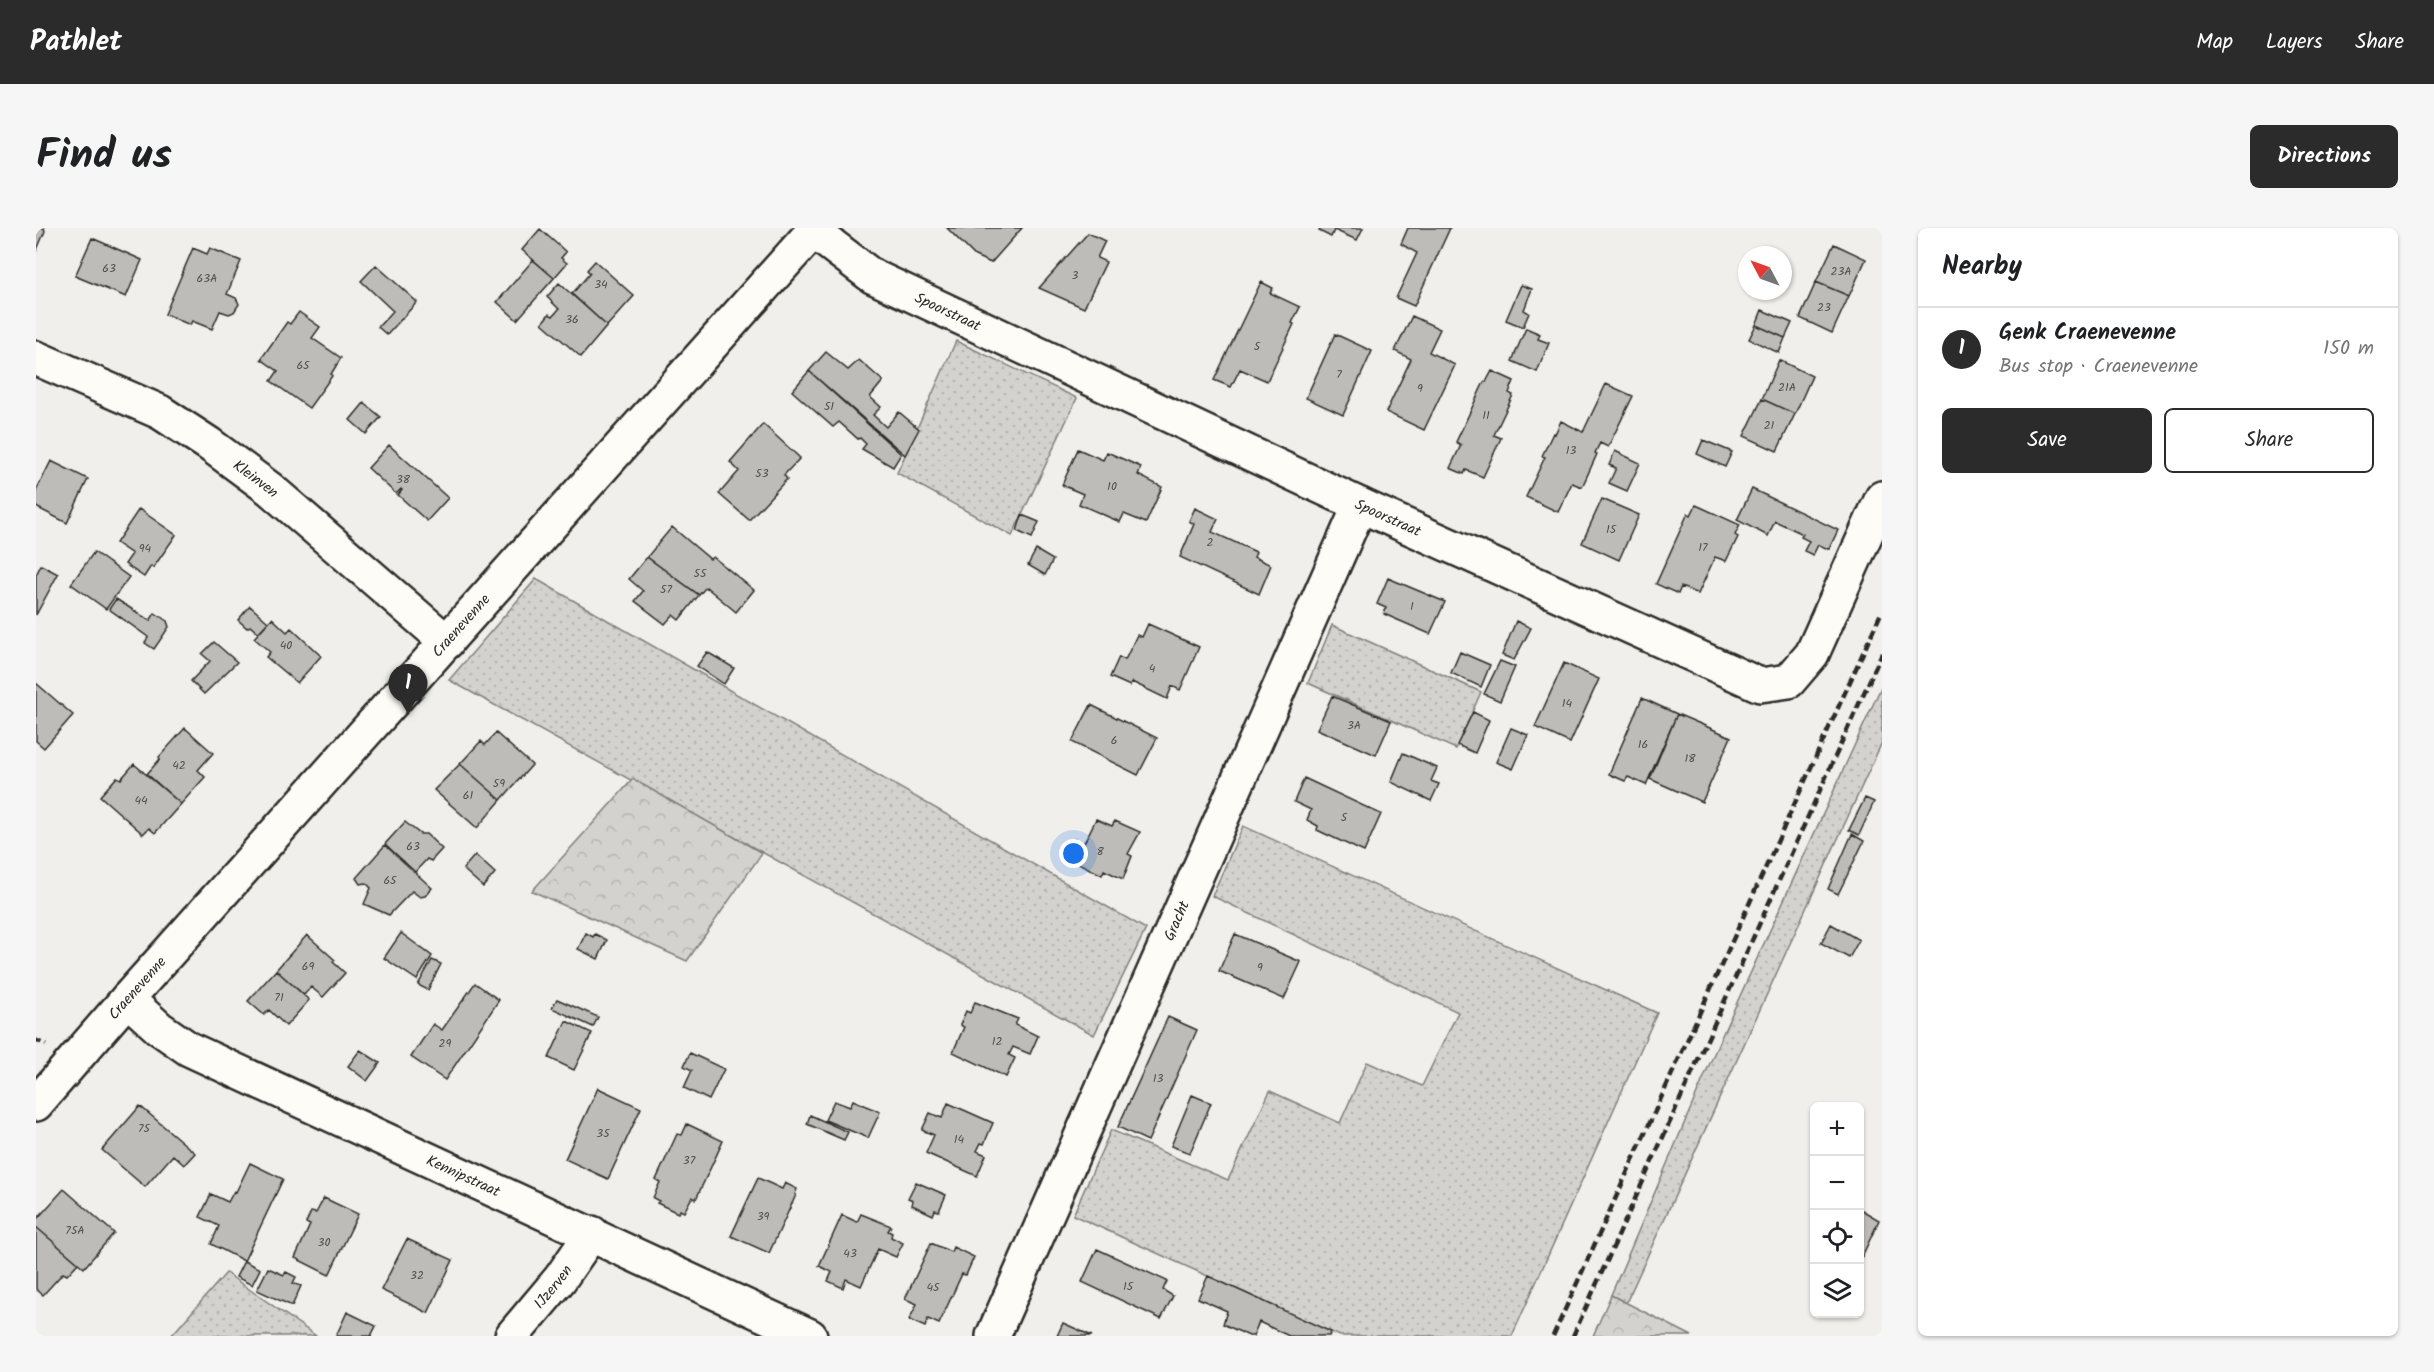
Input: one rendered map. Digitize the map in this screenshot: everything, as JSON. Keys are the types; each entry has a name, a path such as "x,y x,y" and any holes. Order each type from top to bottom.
{"street":[{"name":"Spoorstraat","path":"814,230 872,276 1360,505 1760,685 1789,681 1812,654 1882,498"},
{"name":"Craenevenne","path":"36,1104 127,999 814,230"},
{"name":"Kleinven","path":"36,357 160,412 208,444 270,489 447,642"},
{"name":"Gracht","path":"993,1336 1360,505"},
{"name":"Kennipstraat","path":"127,999 159,1028 189,1049 592,1233 810,1336"},
{"name":"IJzerven","path":"512,1336 560,1279 592,1233"}],"green space":[{"path":"956,341 1077,398 1012,536 897,473"},
{"path":"536,579 1146,929 1094,1035 449,680"},
{"path":"1332,625 1481,692 1456,749 1308,683"},
{"path":"1882,685 1882,742 1626,1303 1611,1295 1719,1042"},
{"path":"633,779 762,853 687,961 532,891"},
{"path":"1243,826 1657,1013 1512,1336 1340,1336 1073,1215 1111,1130 1228,1180 1270,1091 1340,1123 1367,1062 1422,1086 1458,1012 1212,896"},
{"path":"226,1273 316,1336 171,1336"},
{"path":"1611,1295 1692,1336 1593,1336"}],"building":[{"path":"36,228 44,228 45,231 36,252"},
{"path":"947,228 1022,228 991,263 975,256"},
{"path":"1321,228 1363,228 1357,240 1334,230 1331,237 1319,231"},
{"path":"1408,228 1450,228 1414,306 1396,298 1417,253 1401,244"},
{"path":"540,229 566,252 561,258 567,263 554,278 522,250"},
{"path":"1088,233 1105,241 1097,258 1106,262 1084,308 1039,288"},
{"path":"92,238 142,260 126,297 75,276"},
{"path":"1834,244 1866,259 1849,296 1816,282"},
{"path":"193,248 207,254 210,248 241,261 227,294 236,298 239,304 234,312 229,314 220,311 212,329 192,321 190,325 165,314"},
{"path":"533,260 554,278 517,320 497,302"},
{"path":"595,261 634,296 607,326 572,294 590,273 587,270"},
{"path":"376,265 417,302 387,335 378,327 393,311 361,281"},
{"path":"1261,282 1273,288 1270,293 1300,307 1267,381 1240,369 1231,387 1214,380"},
{"path":"1816,282 1849,296 1832,333 1800,318"},
{"path":"559,283 607,326 581,357 542,323 549,314 553,316 559,309 547,297"},
{"path":"1521,285 1532,289 1524,310 1529,313 1523,327 1506,320"},
{"path":"1762,310 1792,323 1785,338 1756,325"},
{"path":"299,312 320,327 312,338 341,358 332,376 309,408 271,381 278,371 261,359 287,322 290,324"},
{"path":"1412,316 1440,329 1429,352 1455,365 1424,430 1386,412 1411,359 1395,351"},
{"path":"1756,325 1785,338 1779,353 1749,339"},
{"path":"1526,328 1540,334 1538,339 1549,343 1537,372 1512,361"},
{"path":"1335,334 1372,351 1343,415 1306,398"},
{"path":"826,352 848,370 859,360 883,381 870,397 881,407 873,415 886,427 899,412 919,429 905,455 809,371"},
{"path":"1779,360 1812,376 1795,414 1762,399"},
{"path":"809,371 901,454 893,467 862,449 866,444 860,438 858,439 839,422 833,427 792,391"},
{"path":"1492,371 1514,381 1509,393 1513,395 1494,435 1501,438 1483,477 1466,470 1464,474 1450,468 1461,445 1456,442 1484,382"},
{"path":"1606,384 1633,396 1608,447 1600,443 1582,487 1572,483 1558,512 1526,497 1545,457 1542,456 1561,421 1583,432"},
{"path":"1762,399 1795,414 1777,451 1744,436"},
{"path":"364,403 381,417 366,434 350,420"},
{"path":"763,424 800,458 784,475 787,479 749,520 719,494 739,471 730,462"},
{"path":"1703,440 1732,452 1725,467 1697,454"},
{"path":"389,445 448,498 427,521 398,495 401,489 396,494 368,468"},
{"path":"1078,449 1103,460 1107,452 1141,467 1138,475 1162,487 1146,523 1124,514 1120,522 1079,504 1083,494 1062,485"},
{"path":"1615,451 1640,463 1627,491 1609,483 1616,468 1609,465"},
{"path":"51,461 88,479 67,523 36,507 36,491"},
{"path":"1752,489 1838,530 1829,549 1818,545 1813,555 1804,551 1809,541 1801,537 1803,534 1775,521 1768,536 1737,520"},
{"path":"1602,499 1639,515 1619,560 1582,543"},
{"path":"1696,505 1740,525 1735,535 1738,537 1726,561 1715,557 1698,594 1681,587 1678,594 1656,584 1688,513 1691,515"},
{"path":"1195,508 1218,519 1212,532 1256,552 1254,557 1271,565 1259,594 1180,557 1194,524 1189,521"},
{"path":"139,509 176,535 144,577 125,564 132,554 116,543"},
{"path":"1022,515 1039,522 1032,538 1017,531"},
{"path":"672,527 710,559 713,557 754,590 736,612 706,587 699,595 647,557"},
{"path":"1036,550 1053,560 1045,575 1028,565"},
{"path":"94,552 129,577 106,609 71,584"},
{"path":"647,557 699,595 679,620 673,615 665,624 635,601 643,591 629,579"},
{"path":"41,565 58,574 36,615 36,575"},
{"path":"1388,578 1445,602 1430,634 1384,614 1386,608 1377,604"},
{"path":"116,599 150,621 155,613 167,621 169,627 154,649 145,643 148,637 109,609"},
{"path":"250,606 268,622 258,633 250,626 247,628 238,620"},
{"path":"272,618 287,632 291,628 321,656 297,683 266,657 270,652 254,638"},
{"path":"1516,621 1531,628 1514,660 1502,655"},
{"path":"1148,624 1199,647 1180,690 1172,686 1167,699 1132,682 1130,686 1110,677 1119,657 1125,660 1137,635 1142,637"},
{"path":"214,642 237,662 204,694 191,681 210,661 202,654"},
{"path":"707,652 734,668 724,684 697,666"},
{"path":"1460,652 1490,665 1481,687 1451,673"},
{"path":"1500,661 1515,667 1500,701 1484,694"},
{"path":"1564,663 1599,679 1570,743 1535,727"},
{"path":"36,683 73,715 44,748 36,741"},
{"path":"1332,696 1391,721 1376,755 1317,729"},
{"path":"1642,698 1677,714 1646,785 1628,777 1625,781 1609,774"},
{"path":"1091,705 1157,738 1138,775 1072,742"},
{"path":"1473,712 1489,720 1475,753 1457,745"},
{"path":"1677,714 1731,737 1702,802 1650,779"},
{"path":"185,728 213,753 198,770 205,777 181,804 147,774"},
{"path":"1511,728 1528,735 1513,769 1496,762"},
{"path":"496,733 532,765 501,800 460,764 481,741 485,745"},
{"path":"1403,753 1437,768 1431,781 1439,784 1431,801 1391,782"},
{"path":"134,764 181,804 155,833 149,828 143,834 100,796 117,777 121,779"},
{"path":"460,764 501,800 477,828 434,790"},
{"path":"1304,778 1381,814 1364,852 1317,830 1318,826 1307,820 1311,810 1294,802"},
{"path":"1865,798 1874,802 1859,835 1849,830"},
{"path":"1096,819 1112,826 1115,821 1140,832 1128,854 1132,856 1123,879 1104,870 1102,875 1066,857 1074,839 1084,843"},
{"path":"405,822 420,834 426,834 442,849 431,861 427,859 415,872 385,844"},
{"path":"1852,834 1864,841 1838,894 1828,889"},
{"path":"385,845 432,888 425,896 420,897 412,891 389,915 364,904 371,888 366,883 360,884 356,878"},
{"path":"475,855 495,873 483,887 463,869"},
{"path":"1831,924 1859,940 1849,958 1821,943"},
{"path":"401,933 432,956 417,980 384,958"},
{"path":"586,933 593,937 595,934 607,940 598,959 578,949"},
{"path":"1235,934 1301,962 1284,999 1219,971"},
{"path":"307,935 335,960 333,962 345,973 323,997 311,987 304,995 276,970"},
{"path":"432,960 441,964 428,990 418,985"},
{"path":"276,970 309,1000 286,1026 269,1010 264,1015 248,1001"},
{"path":"475,983 499,1000 445,1080 411,1057 433,1024 442,1030"},
{"path":"557,999 598,1017 593,1027 552,1008"},
{"path":"975,1002 1018,1019 1015,1025 1038,1036 1030,1054 1013,1047 1009,1055 1015,1058 1006,1077 953,1052 964,1027 960,1025 966,1011 970,1013"},
{"path":"1168,1017 1197,1030 1148,1141 1118,1127"},
{"path":"566,1021 592,1033 574,1070 549,1058"},
{"path":"360,1050 380,1063 367,1081 348,1066"},
{"path":"690,1053 724,1069 709,1100 684,1088 692,1070 684,1066"},
{"path":"598,1088 641,1108 608,1179 565,1159"},
{"path":"1192,1095 1211,1103 1190,1153 1171,1146"},
{"path":"853,1100 880,1112 868,1138 825,1120 834,1101 850,1107"},
{"path":"948,1103 993,1123 984,1144 981,1143 977,1151 986,1155 977,1176 926,1153 934,1135 922,1130 930,1113 942,1118"},
{"path":"140,1106 195,1153 184,1165 173,1155 145,1187 102,1150"},
{"path":"810,1115 848,1132 844,1140 807,1124"},
{"path":"687,1124 723,1141 696,1199 692,1197 684,1212 680,1210 678,1213 657,1203 659,1201 653,1198 660,1182 656,1180 677,1134 682,1135"},
{"path":"250,1163 283,1179 244,1261 211,1244 219,1226 200,1217 211,1194 228,1202 234,1191 236,1192"},
{"path":"758,1178 782,1189 785,1183 797,1189 769,1253 731,1236"},
{"path":"916,1182 946,1195 939,1211 935,1210 933,1215 912,1205 913,1200 908,1198"},
{"path":"64,1189 114,1233 84,1268 36,1227 36,1220"},
{"path":"324,1198 358,1214 329,1275 295,1258 310,1225 306,1223 311,1212 316,1213"},
{"path":"1864,1211 1879,1220 1864,1252"},
{"path":"861,1214 891,1226 888,1231 892,1233 891,1237 903,1243 896,1257 878,1249 861,1286 846,1279 843,1288 828,1281 832,1272 819,1266 842,1215 857,1222"},
{"path":"36,1227 78,1263 67,1275 63,1273 43,1295 36,1289"},
{"path":"407,1239 453,1260 428,1313 381,1290"},
{"path":"931,1243 951,1252 953,1247 974,1257 966,1275 962,1274 939,1324 928,1319 925,1327 909,1320 917,1304 905,1299"},
{"path":"1097,1249 1167,1281 1163,1290 1173,1296 1161,1319 1082,1282"},
{"path":"244,1261 260,1269 252,1285 236,1277"},
{"path":"268,1268 296,1277 293,1283 301,1286 292,1306 257,1290"},
{"path":"1208,1276 1331,1332 1329,1336 1289,1336 1259,1322 1253,1336 1249,1336 1223,1324 1227,1311 1198,1298"},
{"path":"347,1312 376,1326 371,1336 336,1336"},
{"path":"1063,1323 1092,1336 1057,1336"}],"railway":[{"path":"1553,1336 1882,611"},
{"path":"1573,1336 1882,653"}],"place":[{"name":"Genk Craenevenne","path":"408,714"}]}
